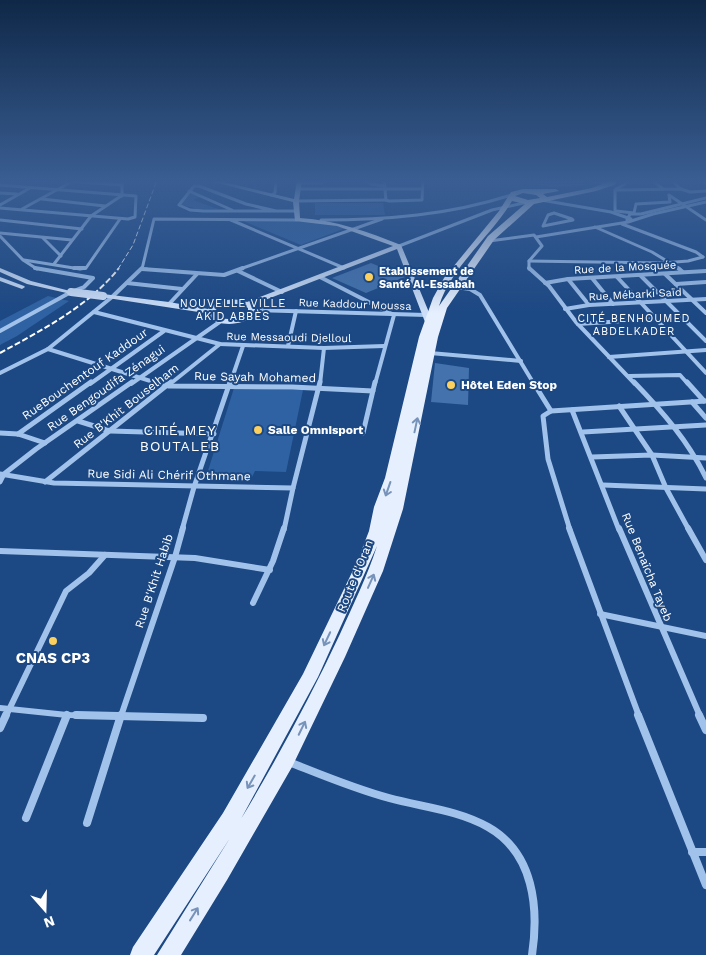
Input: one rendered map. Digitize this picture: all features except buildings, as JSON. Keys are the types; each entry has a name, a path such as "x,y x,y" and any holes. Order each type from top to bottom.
{"main road":[{"name":"Route d'Oran","path":"141,955 230,820 310,677 364,562 376,531 392,478 428,318 447,280 492,225"},
{"name":"Route d'Oran","path":"168,955 220,873 286,761 337,657 376,571 396,509 430,353 442,308 488,241 506,225"}],"street":[{"path":"47,225 82,228"},
{"path":"54,264 85,225"},
{"path":"23,260 80,268 88,267 116,225"},
{"path":"0,373 48,349 112,297 142,269 153,225"},
{"path":"243,225 344,268"},
{"path":"340,225 355,228 398,246 428,318"},
{"path":"142,269 221,276 365,225"},
{"path":"1,273 28,283 71,292 170,304 209,311 215,306 228,302 247,304 282,292 447,225"},
{"path":"535,236 543,226 550,225"},
{"path":"488,241 610,225"},
{"path":"530,261 672,263 703,257 686,248 627,225"},
{"path":"595,228 646,249 672,263 683,272"},
{"path":"0,235 72,240"},
{"path":"0,235 23,260 38,270 93,278 84,287 71,292 0,331"},
{"path":"535,236 542,246 530,261 529,269 557,294 565,309 578,324 655,404 696,457 706,478"},
{"path":"42,238 61,256"},
{"path":"238,270 282,292"},
{"name":"Rue de la Mosquée","path":"545,282 706,271"},
{"path":"1,273 19,287 64,296"},
{"path":"170,304 197,274"},
{"path":"665,274 706,313"},
{"path":"640,275 706,340"},
{"path":"618,276 706,373"},
{"path":"320,277 394,315 384,346 363,433"},
{"path":"592,278 613,304"},
{"path":"568,279 589,305"},
{"path":"676,284 706,282"},
{"path":"127,283 182,289"},
{"path":"456,287 470,289 480,295 551,411"},
{"name":"Rue Mébarki Saïd","path":"565,309 589,305 706,299"},
{"path":"209,311 211,316 221,321 244,318 249,316 253,310 247,304"},
{"name":"Rue Kaddour Moussa","path":"253,310 428,318"},
{"path":"288,346 296,311"},
{"name":"Rue Messaoudi Djelloul","path":"94,312 194,339 220,344 324,348 384,346"},
{"path":"578,324 656,319"},
{"name":"Rue Bengoudifa Zénagui","path":"2,474 221,321"},
{"name":"RueBouchentouf Kaddour","path":"18,434 164,331"},
{"name":"Rue B'Khit Bouselham","path":"45,482 170,386 220,344"},
{"name":"Rue B'Khit Habib","path":"87,823 174,557 194,487 243,346"},
{"path":"252,603 270,570 284,533 293,488 319,388 324,348"},
{"name":"Rue Sayah Mohamed","path":"48,349 138,378 170,386 319,388 373,391"},
{"path":"609,357 706,350"},
{"path":"430,353 521,361"},
{"path":"629,376 680,375 705,401"},
{"path":"705,401 551,411 544,416 544,441 559,498 600,614 641,723 706,885"},
{"path":"692,402 706,418"},
{"path":"619,406 652,456 666,488 706,560"},
{"name":"Rue Benaïcha Tayeb","path":"572,410 583,432 602,485 659,626 706,730"},
{"path":"78,421 110,431 214,434"},
{"path":"583,432 706,425"},
{"path":"0,433 18,434 45,443"},
{"path":"592,456 706,458"},
{"path":"0,482 2,474"},
{"name":"Rue Sidi Ali Chérif Othmane","path":"2,474 45,482 293,488"},
{"path":"602,485 706,489"},
{"path":"0,552 174,557 216,560 270,570"},
{"path":"0,728 66,591 89,573 105,555"},
{"path":"600,614 706,636"},
{"path":"0,708 67,715 203,718"},
{"path":"26,818 67,715"},
{"path":"286,761 389,798 418,804 458,816 497,833 515,853 528,874 535,897 537,926 532,955"},
{"path":"692,852 706,852"}],"shaded area":[{"path":"252,225 334,225 346,228 301,245"},
{"path":"48,296 69,301 17,336 0,345 0,321"},
{"name":"Salle Omnisport","path":"234,388 303,390 286,472 255,471 252,477 206,477"}],"railway":[{"path":"118,269 133,245 141,225"},
{"path":"0,353 79,306 107,282 119,268"}],"place":[{"name":"Etablissement de Santé Al-Essabah","path":"369,277"},
{"name":"Hôtel Eden Stop","path":"451,385"},
{"name":"Salle Omnisport","path":"258,430"},
{"name":"CNAS CP3","path":"53,641"}],"district":[{"name":"NOUVELLE VILLE AKID ABBÈS","path":"233,309"},
{"name":"CITÉ BENHOUMED ABDELKADER","path":"634,324"},
{"name":"CITÉ MEY BOUTALEB","path":"180,438"}]}
